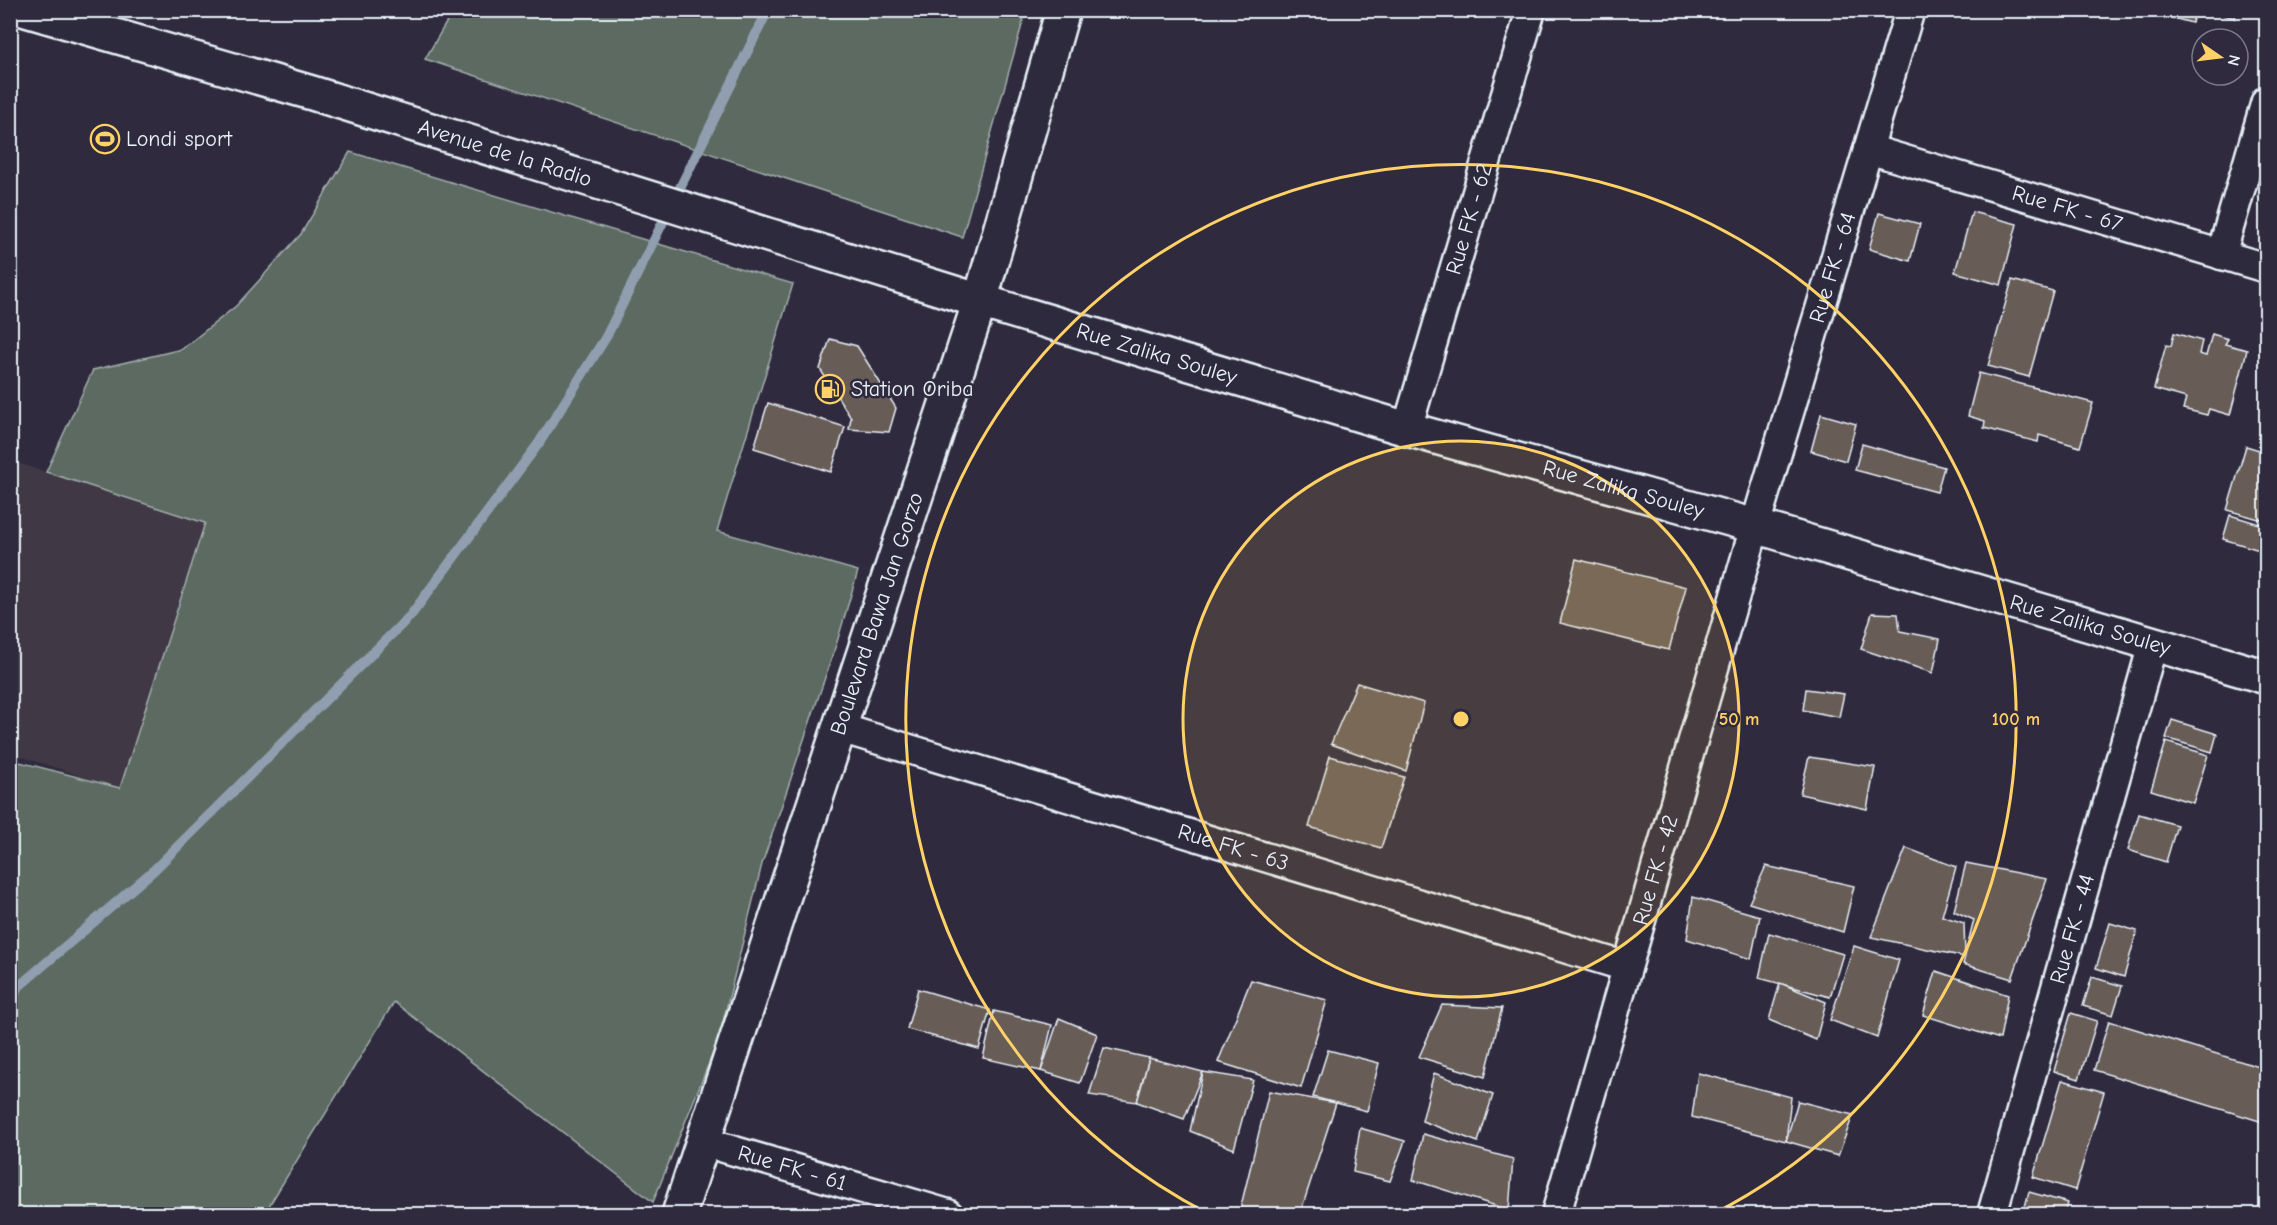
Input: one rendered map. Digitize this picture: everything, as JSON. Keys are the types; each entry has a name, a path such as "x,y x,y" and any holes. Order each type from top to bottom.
{"street":[{"name":"Boulevard Bawa Jan Gorzo","path":"679,1215 980,301 1063,10"},
{"name":"Rue FK - 62","path":"1407,429 1531,10"},
{"name":"Rue FK - 64","path":"1755,526 1910,10"},
{"name":"Avenue de la Radio","path":"35,12 312,93 980,301"},
{"path":"2221,255 2266,101"},
{"name":"Rue FK - 67","path":"1868,149 2266,268"},
{"name":"Rue Zalika Souley","path":"980,301 1407,429 1755,526 2266,678"},
{"name":"Rue FK - 42","path":"1556,1215 1755,526"},
{"name":"Rue FK - 44","path":"1992,1215 2153,644"},
{"name":"Rue FK - 63","path":"840,728 1627,967"},
{"name":"Rue FK - 61","path":"704,1142 948,1215"}],"shaded area":[{"path":"11,461 205,523 120,789 11,753"}],"green space":[{"path":"453,11 1026,11 962,237 425,59"},
{"path":"350,152 793,284 717,531 858,571 837,642 762,864 719,1038 653,1202 394,1002 264,1214 11,1214 11,775 20,762 120,788 205,523 46,472 93,370 182,349 236,306 301,234"}],"building":[{"path":"2159,10 2195,10 2192,23 2158,14"},
{"path":"2204,10 2237,10 2235,18"},
{"path":"1972,212 2017,224 2001,285 1955,272"},
{"path":"1879,213 1920,224 1910,261 1869,249"},
{"path":"2012,280 2053,291 2029,377 1988,366"},
{"path":"2174,333 2202,341 2199,354 2206,356 2212,334 2228,339 2225,344 2247,350 2230,415 2209,409 2207,415 2183,409 2186,398 2154,389 2166,345 2171,346"},
{"path":"830,339 857,346 896,408 889,432 849,429 851,418 820,369"},
{"path":"1979,373 2093,403 2080,447 2039,435 2038,442 1984,428 1985,421 1968,416"},
{"path":"768,403 845,427 831,472 754,448"},
{"path":"1821,414 1856,424 1846,461 1811,451"},
{"path":"1862,444 1944,467 1937,492 1855,470"},
{"path":"2246,446 2266,452 2266,521 2227,510"},
{"path":"2230,515 2266,526 2266,552 2223,539"},
{"path":"1576,559 1686,587 1669,650 1560,623"},
{"path":"1872,613 1898,614 1900,631 1940,639 1933,673 1861,649"},
{"path":"1357,683 1424,703 1406,771 1331,744"},
{"path":"1806,689 1844,694 1839,717 1803,710"},
{"path":"2172,720 2217,734 2212,752 2166,738"},
{"path":"2166,742 2208,755 2193,803 2151,790"},
{"path":"1330,756 1404,777 1381,848 1309,827"},
{"path":"1809,757 1875,767 1867,809 1800,794"},
{"path":"2139,814 2177,825 2166,862 2128,850"},
{"path":"1906,848 1956,867 1942,916 1964,923 1965,957 1871,937"},
{"path":"1966,863 2047,879 2012,979 1963,964 1974,920 1954,911"},
{"path":"1766,866 1854,886 1843,932 1749,903"},
{"path":"1693,897 1760,916 1751,959 1687,939"},
{"path":"2110,923 2137,931 2124,977 2096,968"},
{"path":"1769,933 1843,954 1830,997 1759,978"},
{"path":"1854,946 1899,960 1877,1038 1830,1020"},
{"path":"1936,971 2008,995 2000,1039 1923,1015"},
{"path":"2092,977 2122,986 2113,1015 2083,1006"},
{"path":"1251,980 1327,1000 1301,1088 1218,1062"},
{"path":"1780,983 1826,1002 1816,1040 1769,1020"},
{"path":"918,989 990,1010 979,1049 907,1029"},
{"path":"1442,1005 1502,1008 1485,1077 1419,1057"},
{"path":"994,1011 1052,1025 1041,1071 983,1058"},
{"path":"2071,1013 2097,1021 2079,1079 2054,1071"},
{"path":"1059,1018 1097,1034 1080,1083 1041,1071"},
{"path":"2109,1021 2266,1069 2266,1123 2094,1070"},
{"path":"1104,1048 1149,1058 1137,1102 1089,1095"},
{"path":"1328,1050 1379,1063 1367,1111 1313,1097"},
{"path":"1149,1058 1203,1072 1184,1119 1137,1102"},
{"path":"1203,1072 1253,1080 1234,1149 1190,1131"},
{"path":"1434,1073 1493,1095 1478,1142 1422,1121"},
{"path":"1698,1073 1791,1097 1786,1141 1692,1117"},
{"path":"2062,1080 2104,1092 2075,1190 2033,1177"},
{"path":"1269,1091 1336,1103 1300,1214 1239,1214"},
{"path":"1798,1101 1853,1115 1838,1156 1786,1141"},
{"path":"1360,1128 1405,1141 1390,1181 1353,1172"},
{"path":"1423,1134 1513,1159 1509,1210 1413,1180"},
{"path":"2029,1192 2068,1203 2065,1214 2023,1214"}],"waterway":[{"path":"10,1008 17,988 154,870 411,615 539,443 606,337 768,10"}],"place":[{"name":"Londi sport","path":"105,139"},
{"name":"Station Oriba","path":"830,389"}]}
